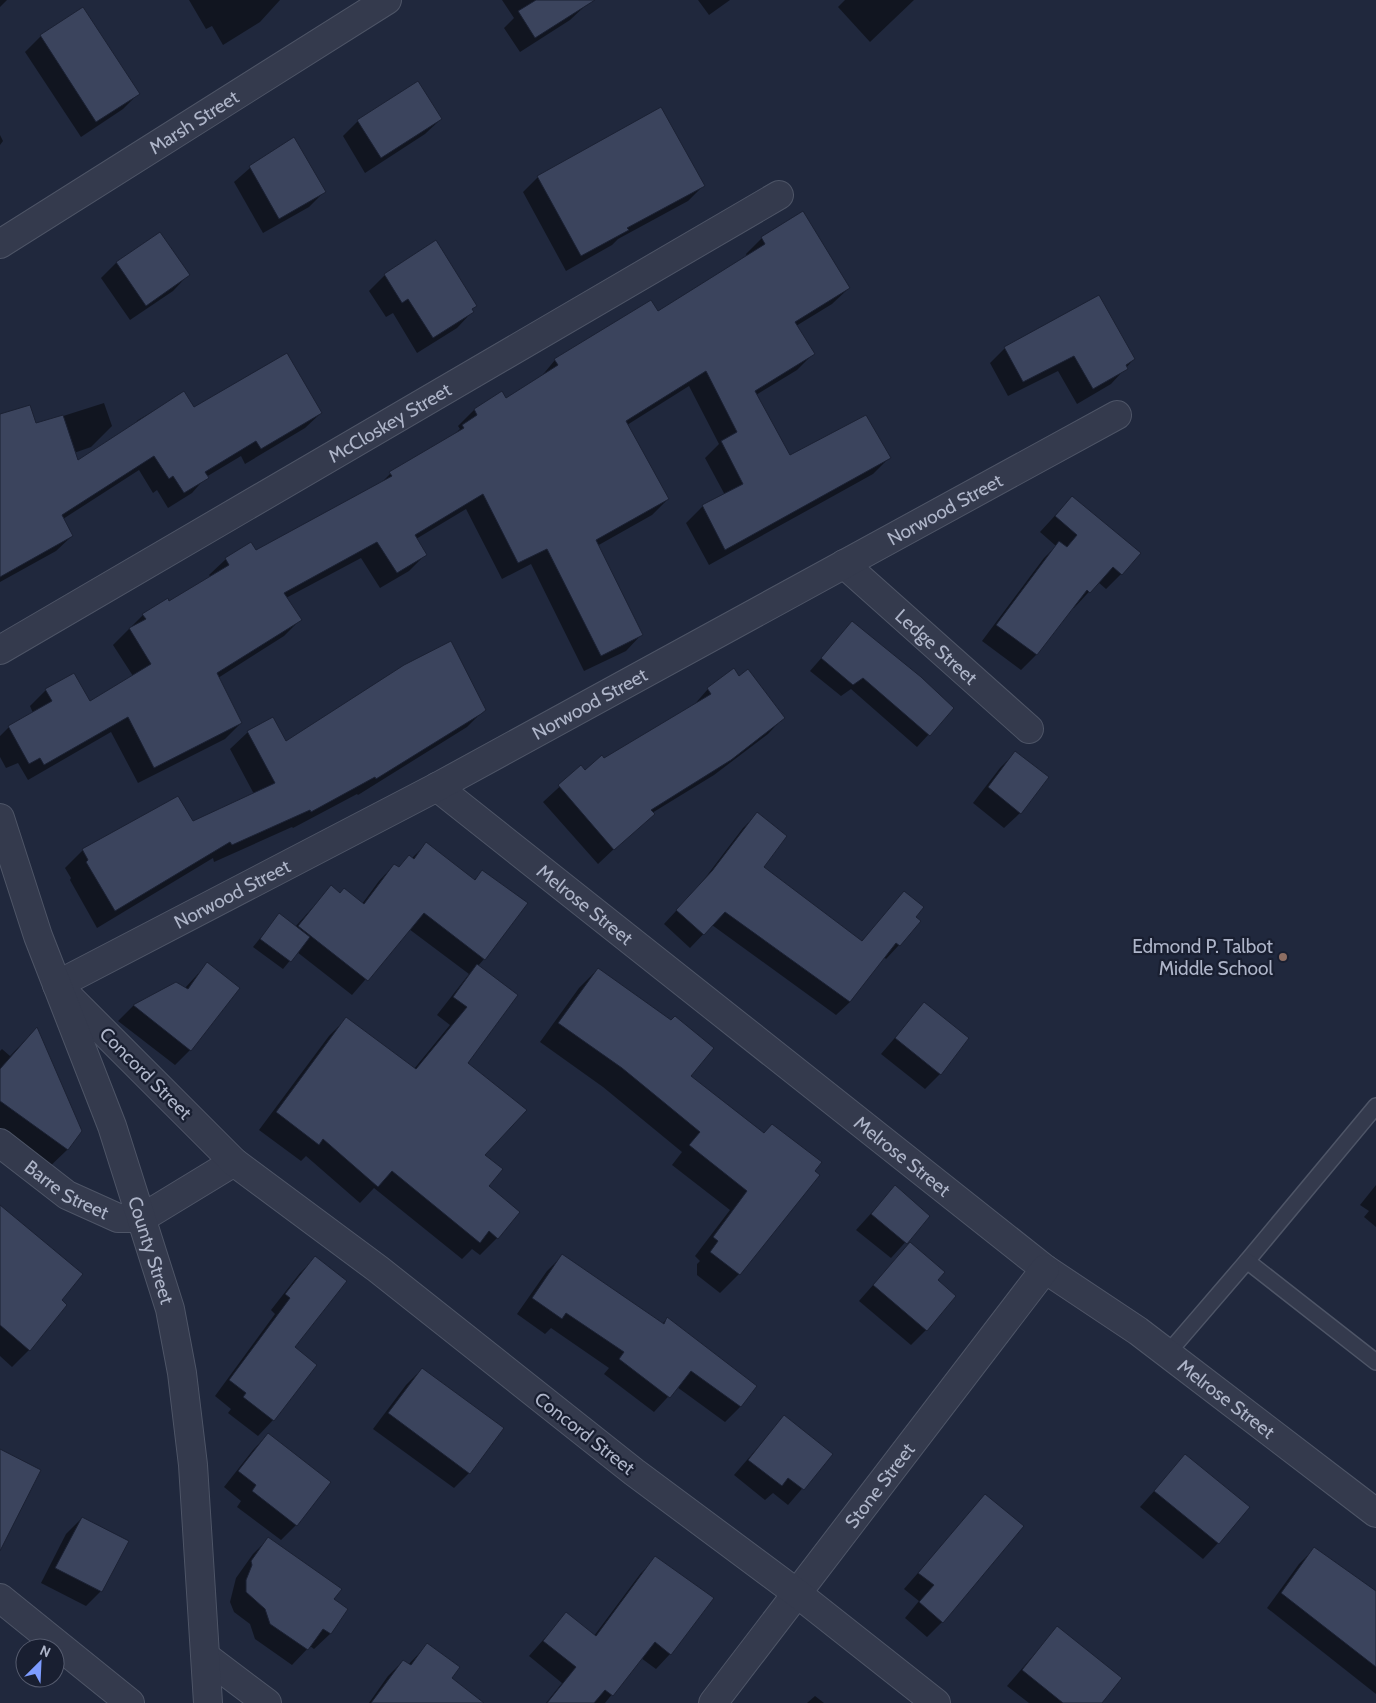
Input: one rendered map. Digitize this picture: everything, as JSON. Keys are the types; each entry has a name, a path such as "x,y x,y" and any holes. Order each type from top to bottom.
{"street":[{"name":"Marsh Street","path":"0,244 387,0"},
{"name":"McCloskey Street","path":"0,650 779,195"},
{"name":"Norwood Street","path":"57,985 436,786 1117,415"},
{"name":"Ledge Street","path":"844,564 1029,729"},
{"name":"Melrose Street","path":"436,786 1045,1269 1138,1331 1376,1514"},
{"name":"County Street","path":"0,818 38,936 112,1126 170,1309 182,1373 194,1466 208,1703"},
{"name":"Concord Street","path":"57,985 234,1162 378,1269 634,1472 798,1594 936,1703"},
{"name":"Barre Street","path":"0,1142 53,1185 84,1204 118,1218 142,1218"},
{"path":"142,1218 234,1162"},
{"name":"Stone Street","path":"713,1703 1045,1269"},
{"path":"0,1598 130,1703"},
{"path":"206,1657 267,1703"}],"lane":[{"path":"1167,1354 1376,1106"},
{"path":"1247,1261 1376,1362"}],"building":[{"path":"536,0 595,0 535,38 518,11"},
{"path":"83,7 140,94 96,122 40,35"},
{"path":"418,81 442,119 381,158 357,120"},
{"path":"661,107 705,186 627,228 629,230 581,256 537,176"},
{"path":"294,137 326,192 279,219 249,166"},
{"path":"803,211 850,288 795,322 815,354 755,391 790,455 866,415 891,458 725,550 702,505 743,484 721,441 737,432 706,371 626,421 669,499 596,540 643,635 601,656 547,549 518,563 483,494 415,535 427,555 397,573 377,542 284,593 302,620 217,673 242,723 154,768 128,717 44,765 40,758 29,764 8,726 52,701 45,689 74,673 90,701 151,664 129,628 146,619 142,614 168,598 169,601 229,565 225,558 251,542 256,550 392,476 389,472 464,428 462,425 477,415 474,409 502,391 506,398 558,365 554,359 651,300 658,311 765,244 761,237"},
{"path":"160,232 190,275 146,306 116,262"},
{"path":"436,240 477,306 472,309 474,312 433,338 408,299 402,303 384,274"},
{"path":"1099,295 1135,359 1126,365 1128,369 1093,389 1074,356 1023,382 1004,347"},
{"path":"287,353 322,413 261,449 256,441 205,472 209,478 184,493 173,476 169,479 154,456 62,515 73,536 0,577 0,414 30,405 36,423 63,415 78,460 184,391 194,407"},
{"path":"1072,496 1141,553 1122,575 1113,567 1090,593 1087,590 1037,655 996,625 1059,541 1067,547 1077,535 1055,516"},
{"path":"852,621 921,677 954,708 930,736 863,678 853,685 821,658"},
{"path":"451,641 486,710 376,779 375,777 311,812 310,810 232,845 230,842 115,911 86,862 88,860 82,849 178,796 193,821 275,783 247,731 273,717 286,741 404,665"},
{"path":"734,668 739,676 748,669 785,718 731,760 651,810 655,814 614,850 558,785 581,765 585,770 602,755 604,758 711,694 707,688"},
{"path":"1015,751 1049,777 1021,814 988,787"},
{"path":"757,812 787,836 764,867 862,941 904,891 924,907 916,917 921,921 900,946 896,943 850,1002 725,912 704,935 676,910 712,871"},
{"path":"426,842 475,880 482,870 528,903 485,960 424,913 368,981 298,926 331,885 340,893 344,888 364,904 394,864 399,867 409,855 414,859"},
{"path":"279,913 310,937 291,962 260,939"},
{"path":"207,962 240,988 191,1051 133,1005 176,982 188,989"},
{"path":"477,964 518,995 468,1063 527,1110 485,1155 503,1169 489,1186 520,1212 498,1239 489,1231 480,1243 392,1171 378,1187 323,1139 319,1145 276,1112 346,1017 416,1069 467,1007 453,997"},
{"path":"598,968 671,1020 675,1016 714,1048 691,1076 764,1133 772,1124 822,1162 815,1171 820,1175 740,1275 710,1252 718,1241 713,1237 747,1191 689,1145 700,1132 622,1068 558,1023"},
{"path":"924,1002 969,1038 941,1075 895,1038"},
{"path":"37,1027 82,1131 68,1150 0,1101 0,1069"},
{"path":"895,1185 930,1216 907,1244 871,1214"},
{"path":"0,1205 83,1274 62,1300 67,1305 30,1351 0,1325"},
{"path":"910,1242 945,1272 938,1280 956,1296 927,1331 873,1285"},
{"path":"562,1254 664,1324 667,1317 757,1386 741,1407 691,1371 670,1398 619,1359 624,1352 566,1313 562,1319 532,1298"},
{"path":"315,1256 347,1281 295,1347 317,1365 274,1421 243,1397 246,1393 229,1380 290,1298 285,1294"},
{"path":"422,1368 504,1428 470,1474 388,1413"},
{"path":"784,1415 833,1454 804,1490 788,1478 782,1486 748,1460"},
{"path":"268,1433 331,1482 297,1526 252,1491 256,1485 238,1471"},
{"path":"0,1449 41,1470 0,1551"},
{"path":"1185,1454 1250,1507 1219,1544 1154,1491"},
{"path":"985,1494 1024,1526 943,1623 919,1602 934,1585 918,1573"},
{"path":"82,1517 129,1541 102,1592 55,1568"},
{"path":"268,1537 342,1589 334,1599 348,1609 331,1634 323,1629 308,1650 270,1624 265,1609 246,1592 246,1580 252,1565 251,1561"},
{"path":"1314,1547 1376,1591 1376,1667 1281,1593"},
{"path":"655,1556 714,1598 671,1655 655,1642 613,1696 605,1690 594,1703 547,1703 576,1667 543,1641 566,1612 596,1636"},
{"path":"1057,1626 1122,1678 1102,1703 1063,1703 1022,1670"},
{"path":"427,1643 460,1667 452,1678 484,1703 371,1703 403,1660 411,1665"}],"place":[{"name":"Edmond P. Talbot Middle School","path":"1283,957"}]}
